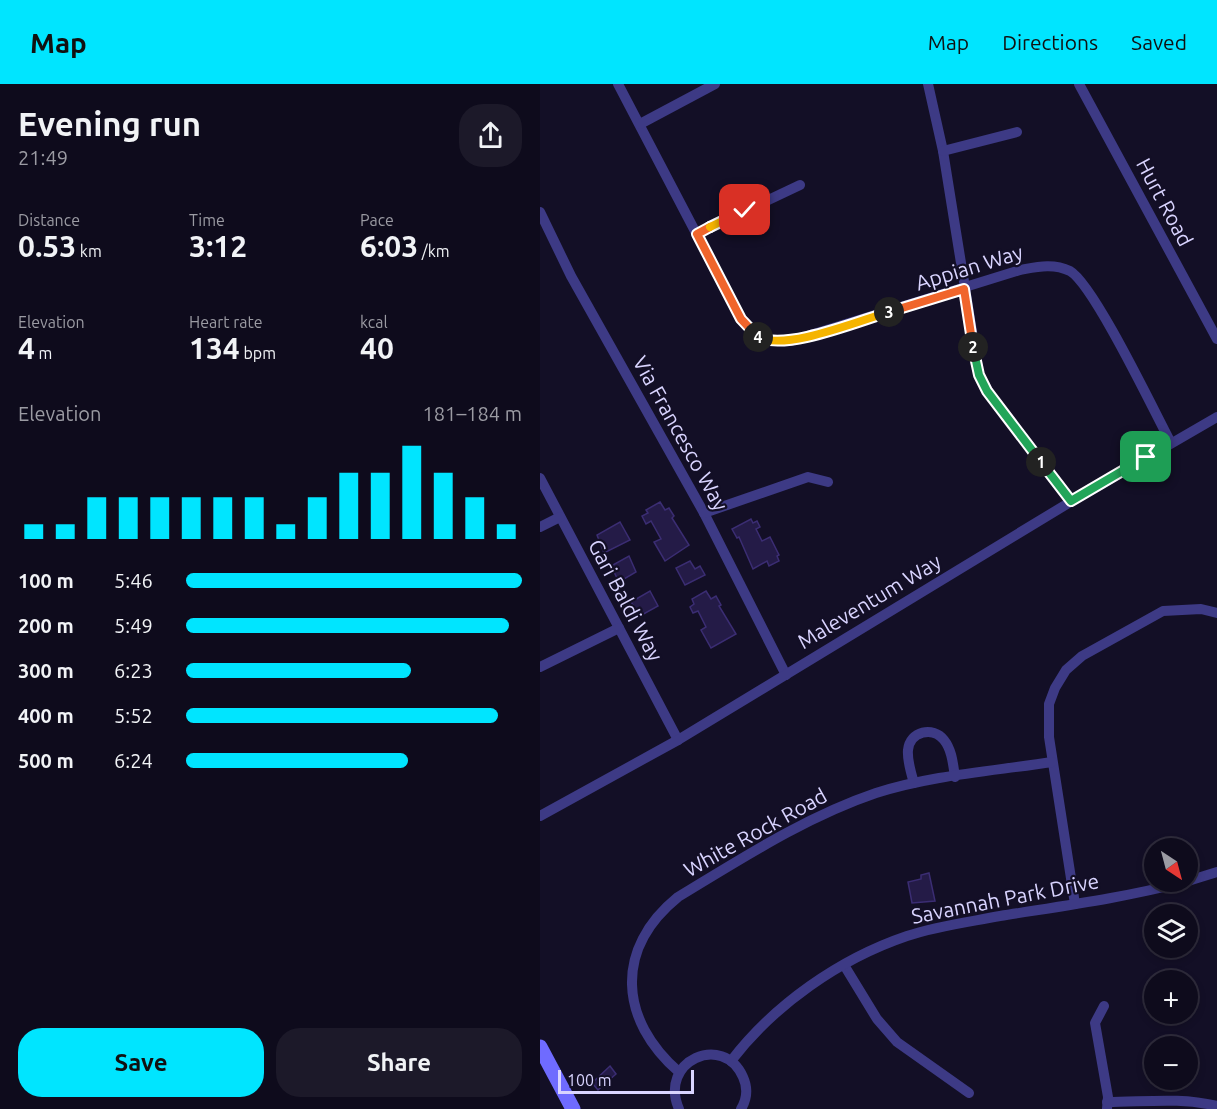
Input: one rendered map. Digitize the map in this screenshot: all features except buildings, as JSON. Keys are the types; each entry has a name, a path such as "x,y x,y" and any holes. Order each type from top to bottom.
{"main road":[{"path":"540,1047 573,1109"}],"street":[{"name":"Appian Way","path":"618,84 741,319 755,335 771,342 791,341 1036,267 1057,266 1074,274 1092,296 1171,443"},
{"path":"640,124 715,84"},
{"path":"928,84 943,151 977,367 982,383 1071,501"},
{"name":"Hurt Road","path":"1079,84 1217,339"},
{"path":"943,151 1017,132"},
{"path":"697,234 800,185"},
{"name":"Via Francesco Way","path":"540,212 571,276 704,513 786,675"},
{"name":"Maleventum Way","path":"540,816 678,740 1071,501 1217,417"},
{"path":"704,513 808,477 828,482"},
{"name":"Gari Baldi Way","path":"540,478 678,740"},
{"path":"540,527 560,517"},
{"path":"1075,904 1052,762 1049,704 1066,670 1082,656 1115,636 1163,611 1201,609 1217,613"},
{"path":"540,667 619,628"},
{"path":"914,783 908,751 910,741 922,733 933,732 943,739 948,747 956,777"},
{"name":"White Rock Road","path":"679,1072 654,1047 643,1031 634,1003 632,987 634,956 641,938 652,921 678,897 799,827 859,799 914,783 1052,762"},
{"name":"Savannah Park Drive","path":"1198,878 1217,872"},
{"name":"Savannah Park Drive","path":"731,1061 745,1043 781,1008 844,965 880,946 936,928 1146,892"},
{"path":"844,965 878,1019 897,1042 969,1093"},
{"path":"1104,1006 1095,1023 1107,1106 1173,1099 1217,1106"},
{"path":"678,1108 674,1099 675,1083 679,1072 696,1058 708,1055 731,1061 739,1069 746,1084 746,1095 741,1109"}],"route":[{"path":"745,210 697,234 741,319 755,335 771,342 791,341 964,289 972,343 982,383 1071,501 1146,457"}]}
